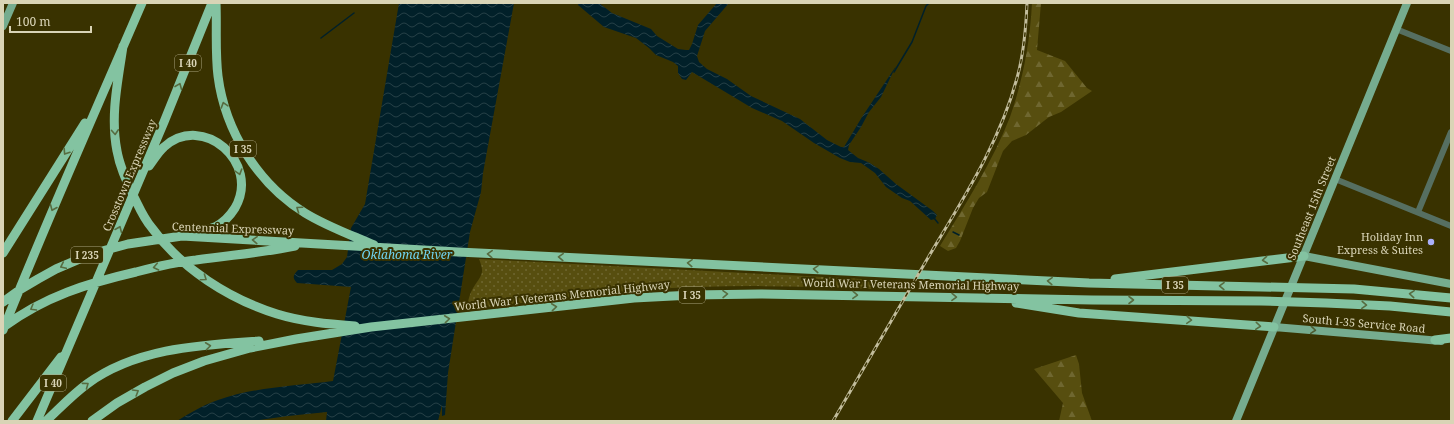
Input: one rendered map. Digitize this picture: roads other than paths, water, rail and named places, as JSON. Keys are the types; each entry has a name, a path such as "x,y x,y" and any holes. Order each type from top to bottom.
{"highway":[{"name":"I 35","path":"142,3 123,46 114,110 117,151 121,169 152,229 183,261 221,290 256,307 279,315 320,323 371,327"},
{"name":"Crosstown Expressway","path":"37,421 141,177 212,3"},
{"name":"I 35","path":"216,3 218,75 224,106 236,136 254,167 282,195 305,213 381,248"},
{"path":"3,329 68,172 123,46"},
{"path":"3,253 102,96"},
{"path":"141,177 164,147 177,139 192,136 207,138 221,144 230,153 240,173 242,187 236,205 228,217 215,227 182,236"},
{"name":"Centennial Expressway","path":"3,302 21,289 56,269 91,254 128,244 182,236 381,248"},
{"path":"3,329 44,301 86,285 151,268 208,258 272,251 308,243"},
{"name":"World War I Veterans Memorial Highway","path":"381,248 1089,283 1354,289 1451,298"},
{"path":"1089,283 1304,256"},
{"name":"World War I Veterans Memorial Highway","path":"371,327 634,298 692,295 786,294 1326,303 1390,306 1451,312"},
{"path":"977,298 1079,312 1274,327"},
{"path":"92,421 145,387 173,373 204,361 235,351 296,339 371,327"},
{"path":"1435,340 1451,338"},
{"path":"46,421 86,384 114,368 136,359 166,351 230,343 296,339"},
{"path":"12,421 69,345"}],"main road":[{"path":"3,26 13,3"},
{"name":"Southeast 15th Street","path":"1236,421 1407,3"},
{"path":"1304,256 1451,284"},
{"name":"South I-35 Service Road","path":"1274,327 1451,342"}],"street":[{"path":"1396,29 1451,51"},
{"path":"1418,212 1451,132"},
{"path":"1335,179 1451,226"}],"water":[{"name":"Oklahoma River","path":"399,3 514,3 483,173 481,192 470,232 448,373 445,415 442,416 442,405 438,421 326,421 327,412 252,421 177,421 207,404 246,392 333,381 351,287 297,283 294,280 294,276 298,270 332,270 342,264 347,257 351,228 365,204"},
{"path":"579,3 599,3 612,13 651,29 657,36 678,49 689,50 698,25 717,3 729,3 705,31 697,56 699,62 707,69 727,79 751,96 800,119 827,140 841,147 844,147 896,66 881,97 869,112 849,145 848,150 858,158 879,169 896,184 933,211 937,215 935,219 931,220 910,201 902,198 886,187 875,173 861,163 850,162 840,158 814,143 782,121 752,108 692,72 686,80 682,79 678,73 678,66 673,62 656,55 636,38 604,27 578,5"}],"waterway":[{"path":"894,72 912,42 926,6 929,3"},
{"path":"321,38 354,13"},
{"path":"934,218 938,223"},
{"path":"953,232 959,235"}],"railway":[{"path":"833,421 967,192 991,147 1010,102 1017,78 1024,40 1027,3"}],"place":[{"name":"Holiday Inn Express & Suites","path":"1431,242"}]}
